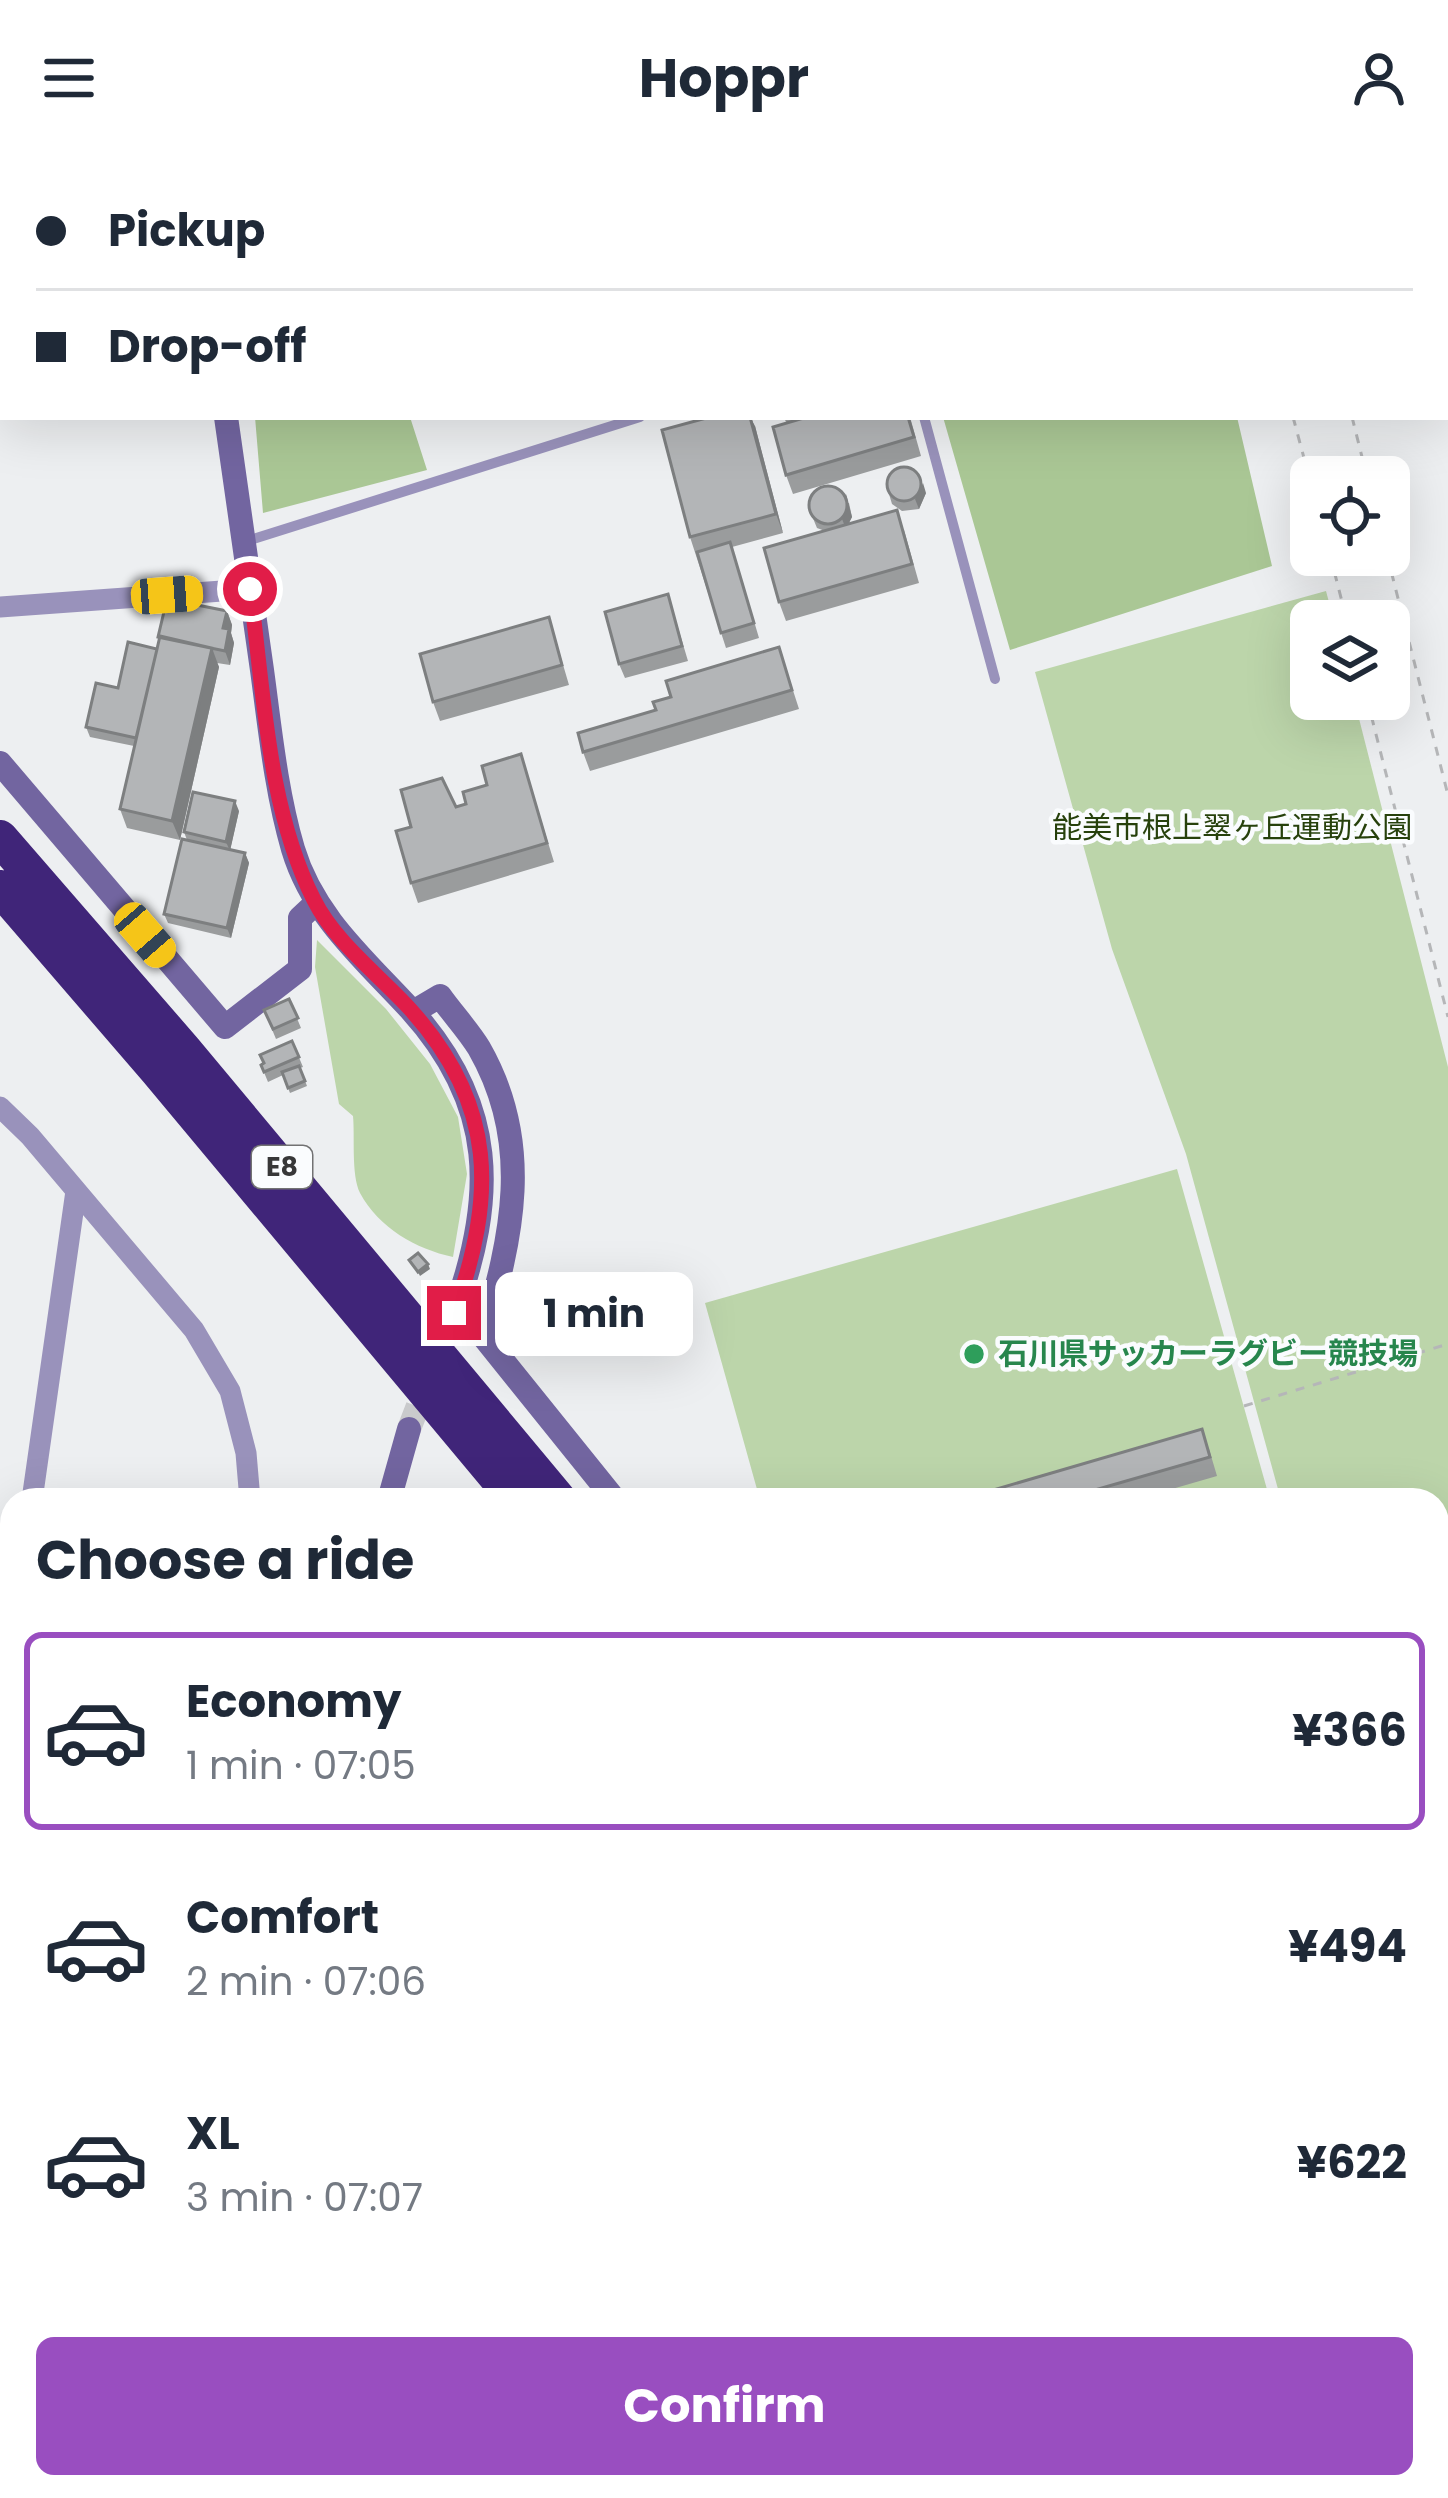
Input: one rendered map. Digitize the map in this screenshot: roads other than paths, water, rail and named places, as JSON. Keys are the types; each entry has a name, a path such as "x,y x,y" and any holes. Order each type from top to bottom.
{"highway":[{"name":"E8","path":"0,838 214,1085 549,1488"},
{"name":"E8","path":"0,888 506,1488"}],"street":[{"path":"226,420 282,805 294,853 316,904 413,1012 452,1068 470,1106 480,1144 481,1224 454,1313"},
{"path":"0,607 250,589"},
{"path":"0,763 225,1027 300,969 300,918 316,904"},
{"path":"413,1012 440,996 479,1049 507,1117 515,1177 507,1252 482,1336 605,1488"},
{"path":"0,1107 194,1330 230,1391 246,1453 249,1488"},
{"path":"34,1488 76,1191"},
{"path":"392,1488 409,1429"}],"lane":[{"path":"244,542 630,420"},
{"path":"925,420 995,679"}],"tunnel":[{"path":"409,1429 454,1313"}],"place":[{"name":"石川県サッカーラグビー競技場","path":"974,1354"}],"park label":[{"name":"能美市根上翠ヶ丘運動公園","path":"1232,828"}]}
